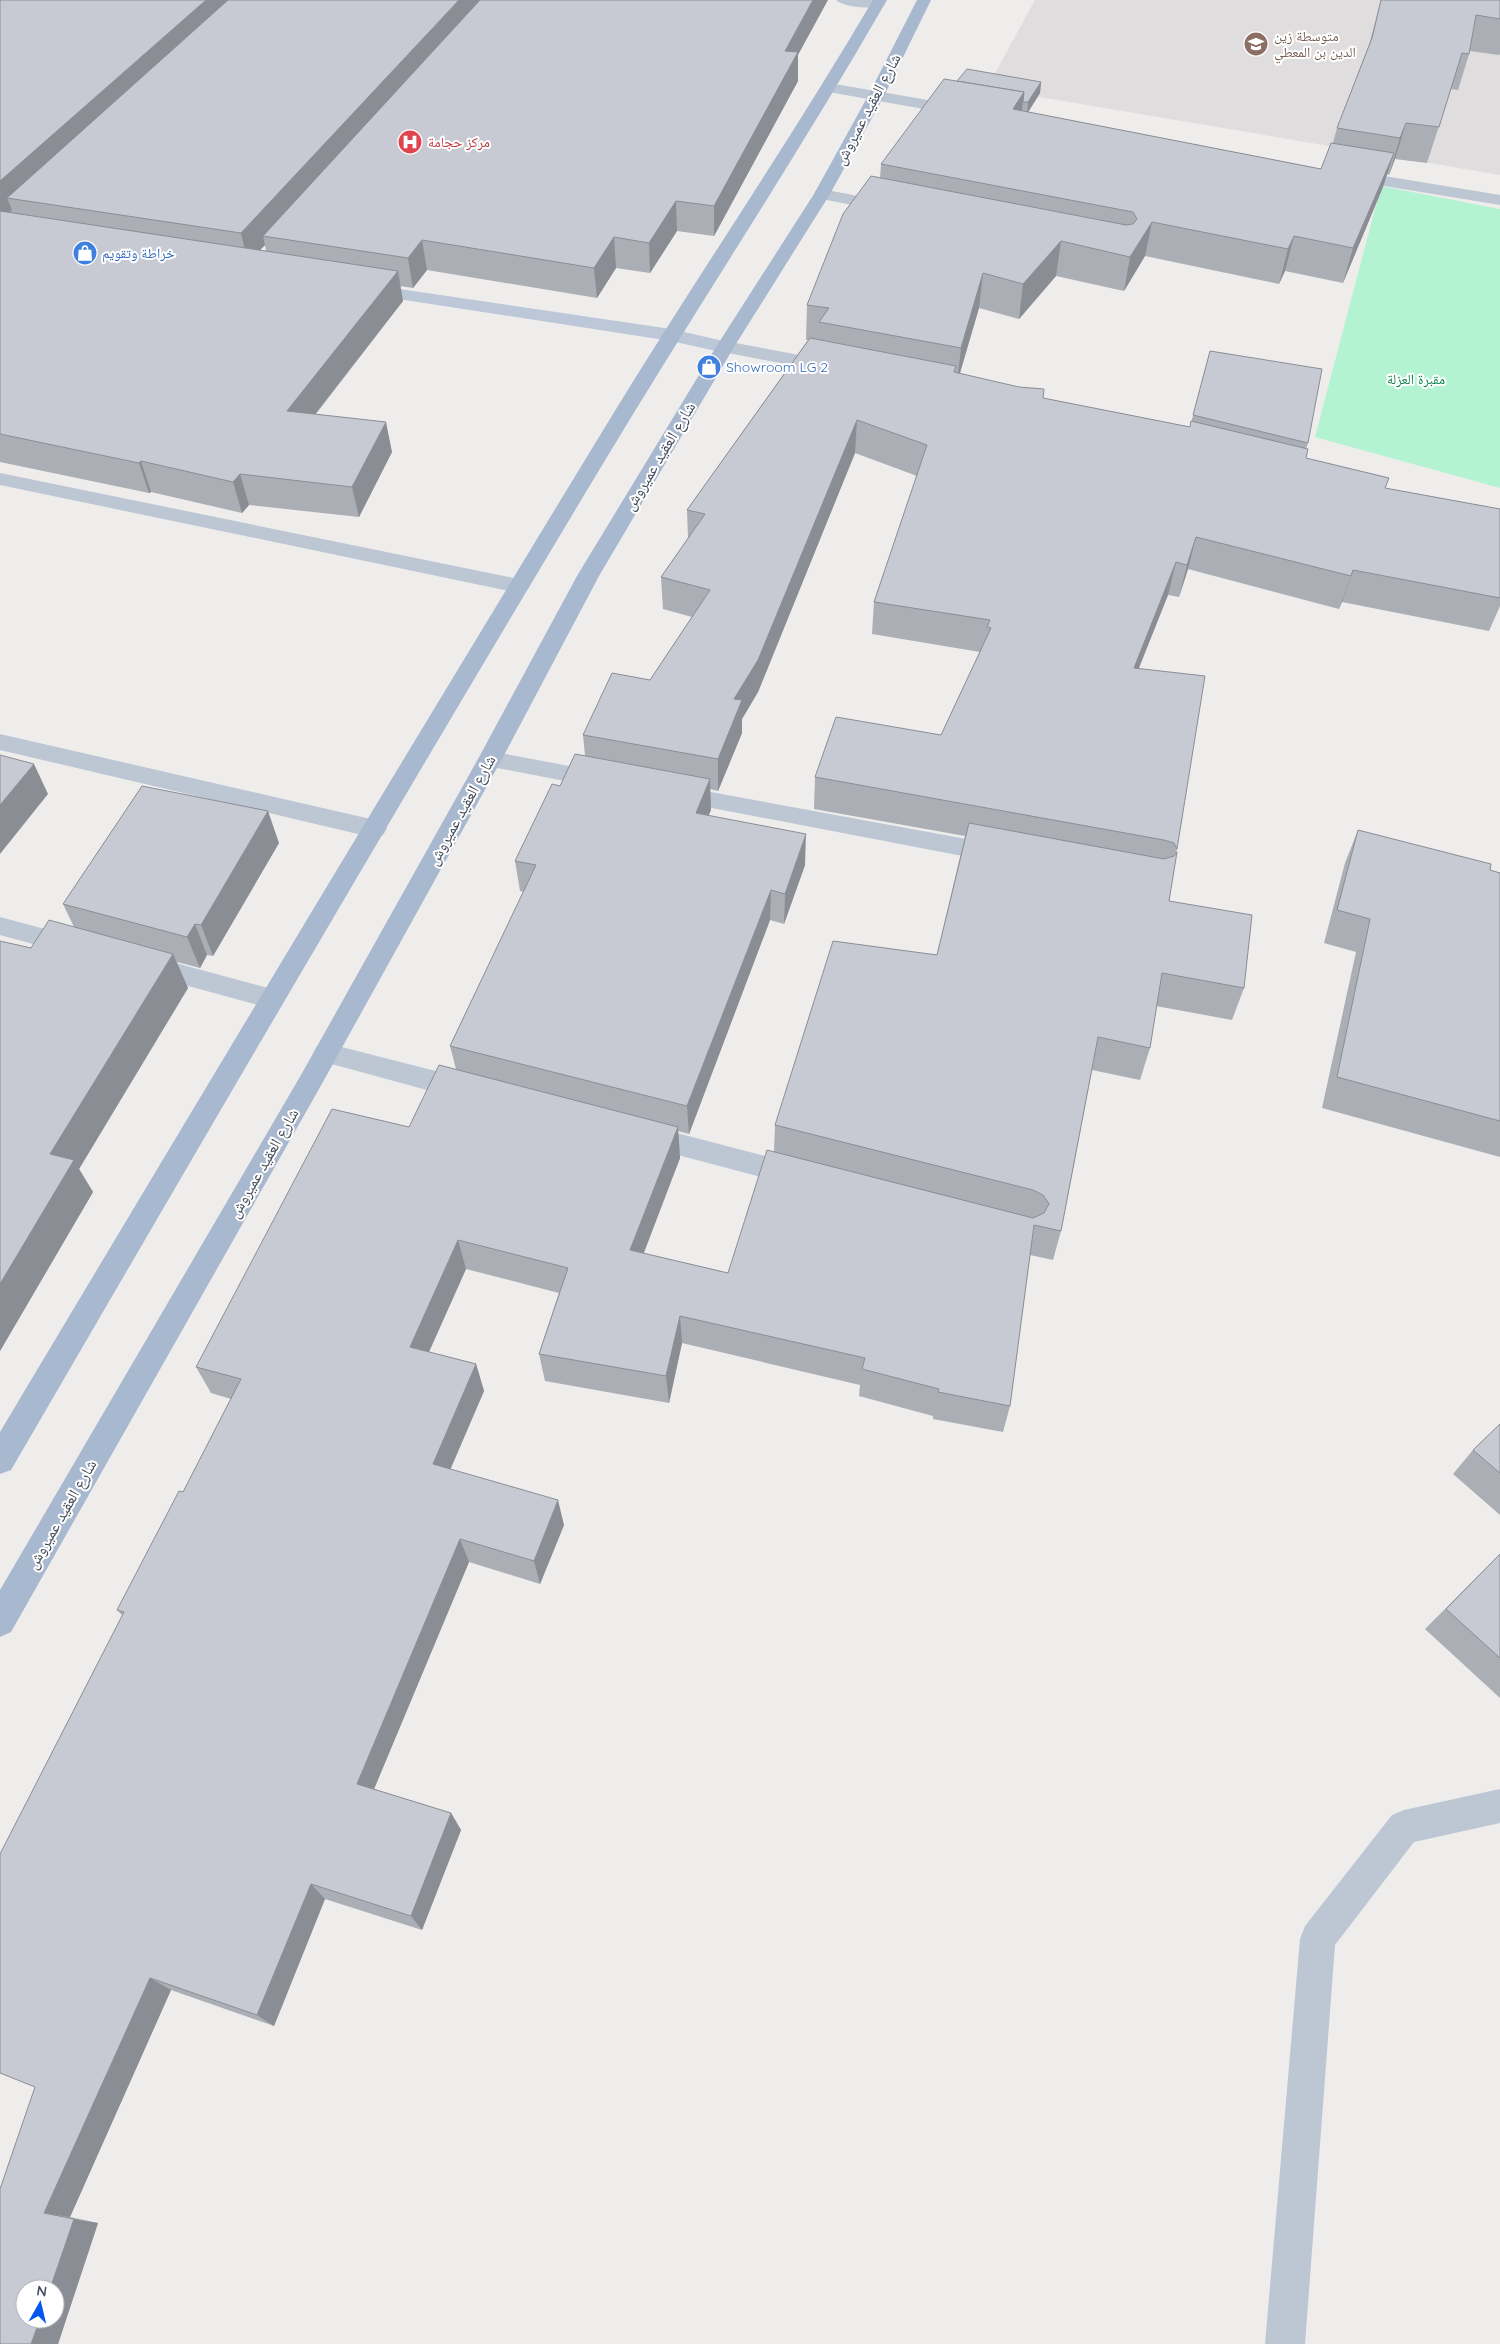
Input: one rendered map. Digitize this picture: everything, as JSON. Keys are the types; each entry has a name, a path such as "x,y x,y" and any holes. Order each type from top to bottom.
{"main road":[{"name":"شارع العقيد عميروش","path":"0,1621 326,1053 490,759 588,576 725,347 822,194 876,96 924,0"},
{"path":"3,1448 671,335 828,88 879,2"}],"street":[{"path":"842,0 879,2"},
{"path":"828,88 983,114"},
{"path":"1334,172 1500,200"},
{"path":"822,194 908,211"},
{"path":"350,286 671,335 849,370"},
{"path":"0,479 519,586"},
{"path":"0,742 375,829"},
{"path":"490,759 626,785"},
{"path":"656,790 1018,857"},
{"path":"0,926 94,951"},
{"path":"122,959 272,998"},
{"path":"326,1053 489,1095"},
{"path":"613,1128 824,1182"},
{"path":"1285,2344 1318,1939 1404,1827 1500,1806"}],"shaded area":[{"name":"متوسطة زين الدين بن المعطي","path":"1035,0 1500,0 1500,175 987,88"}],"green space":[{"name":"مقبرة العزلة","path":"1381,186 1500,209 1500,488 1315,437"}],"building":[{"path":"0,0 206,0 0,181"},
{"path":"228,0 459,0 241,233 7,198"},
{"path":"480,0 813,0 785,51 798,52 714,206 676,201 649,243 614,237 594,268 422,240 408,258 263,236"},
{"path":"1381,0 1500,0 1500,19 1476,15 1469,54 1462,53 1439,127 1406,123 1400,138 1337,128 1372,38"},
{"path":"967,69 1041,82 1028,102 1023,102 1024,92 957,81"},
{"path":"944,79 1024,92 1013,109 1321,169 1331,143 1394,153 1353,248 1294,236 1288,249 1152,222 1130,257 1061,241 1023,284 983,273 961,348 819,322 829,308 807,305 843,214 871,176 1126,225 1133,224 1137,219 1133,212 881,164"},
{"path":"0,211 398,271 287,411 386,422 352,487 240,474 233,482 141,461 139,463 0,434"},
{"path":"810,338 956,366 954,372 1019,387 1044,389 1043,398 1190,427 1191,421 1308,449 1306,458 1389,478 1385,488 1500,509 1500,598 1353,570 1351,576 1196,537 1187,565 1176,562 1134,668 1205,676 1177,849 1174,843 1164,840 815,777 836,717 941,735 991,628 987,627 990,620 874,602 927,445 857,420 758,660 734,699 742,700 718,759 583,735 612,673 650,680 710,590 661,577 705,514 687,510"},
{"path":"1210,351 1322,369 1308,443 1193,415"},
{"path":"575,754 710,779 696,813 806,834 785,894 771,890 687,1106 450,1046 536,865 515,861 552,784 560,786"},
{"path":"0,755 34,764 0,805"},
{"path":"142,786 268,811 201,925 195,924 187,937 63,904"},
{"path":"969,823 1164,859 1174,856 1177,852 1169,901 1252,915 1244,988 1162,973 1150,1048 1098,1037 1061,1231 1034,1225 1010,1406 938,1392 939,1389 862,1369 865,1358 680,1316 666,1376 539,1354 568,1268 458,1240 410,1347 476,1364 433,1464 558,1500 534,1561 460,1539 357,1784 451,1813 411,1916 311,1884 257,2015 150,1978 44,2213 74,2219 53,2279 15,2279 15,2329 36,2329 31,2344 0,2344 0,2189 35,2087 0,2073 0,1854 124,1612 117,1610 179,1491 183,1492 241,1379 196,1367 332,1109 409,1127 439,1065 678,1127 630,1250 728,1273 767,1150 1033,1218 1044,1213 1049,1204 1043,1195 1033,1190 775,1125 833,941 937,955"},
{"path":"1358,830 1491,864 1490,870 1500,873 1500,1121 1337,1077 1370,919 1337,910"},
{"path":"49,920 173,954 50,1154 74,1160 0,1284 0,941 31,948"},
{"path":"1500,1424 1500,1473 1473,1450"},
{"path":"1500,1554 1500,1658 1446,1609"}],"place":[{"name":"متوسطة زين الدين بن المعطي","path":"1256,44"},
{"name":"مركز حجامة","path":"410,142"},
{"name":"خراطة وتقويم","path":"85,253"},
{"name":"Showroom LG 2","path":"709,367"}]}
